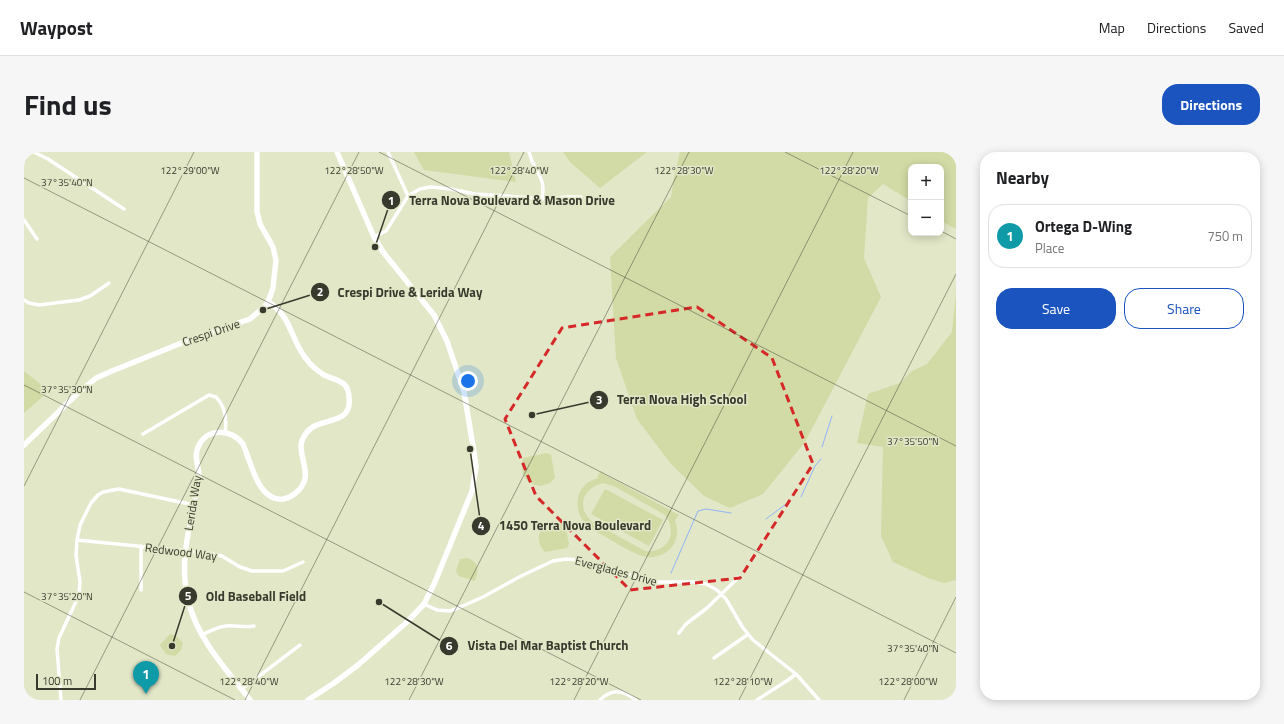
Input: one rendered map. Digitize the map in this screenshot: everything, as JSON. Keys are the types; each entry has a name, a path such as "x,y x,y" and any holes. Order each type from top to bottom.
{"street":[{"path":"34,152 124,209"},
{"name":"Crespi Drive","path":"24,445 77,394 96,378 184,342 250,319 260,312 268,302 274,281 276,260 273,247 260,224 257,211 257,152"},
{"path":"308,700 358,665 407,622 424,604 435,582 472,491 475,475 474,452 462,382 451,350 443,332 428,307 388,260 374,237 337,152"},
{"path":"388,152 408,196"},
{"path":"529,152 533,165 541,179 542,198"},
{"path":"374,237 383,233 388,228 408,196 420,189 431,188 457,190 475,194 556,199 581,197"},
{"path":"24,220 37,238"},
{"path":"24,300 29,303 39,305 79,300 90,296 109,283"},
{"path":"143,434 209,395 216,397 227,421 225,432 235,437 243,444 258,482 265,493 275,498 287,498 301,488 305,478 306,468 301,446 303,439 308,431 318,425 341,417 348,406 350,398 345,384 325,375 311,366 304,358 289,325 280,310 268,302"},
{"name":"Lerida Way","path":"225,432 208,435 198,446 195,459 199,478 185,550 184,568 187,595 192,613 202,635 215,656 250,700"},
{"path":"61,700 57,648 59,638 79,595 80,582 76,555 77,540 82,519 91,503 98,495 108,490 119,489 194,505"},
{"name":"Redwood Way","path":"77,540 214,554 252,571 283,570 303,562"},
{"path":"141,546 141,590"},
{"name":"Everglades Drive","path":"424,604 437,610 449,611 456,609 553,561 566,559 579,560 620,571 652,582 700,583 712,587 722,595 747,634 796,674 819,700"},
{"path":"679,634 686,624 702,613 739,577"},
{"path":"202,635 214,629 226,626 254,626"},
{"path":"714,658 747,634"},
{"path":"242,690 300,645"},
{"path":"757,700 796,674"},
{"path":"600,700 607,694 618,692 625,693 636,700"}],"highlighted area":[{"path":"697,307 772,358 813,464 740,578 630,590 536,496 505,419 562,328"}],"green space":[{"path":"414,152 509,152 516,182 424,170"},
{"path":"563,152 647,152 600,188 571,163"},
{"path":"680,152 956,152 956,229 944,223 944,164 908,164 908,199 883,184 868,198 864,258 881,297 805,442 763,494 730,508 704,496 671,464 637,419 616,358 610,257 671,197"},
{"path":"956,292 956,580 944,583 928,578 893,562 881,536 883,447 857,443 868,394 900,383 912,371 927,364 952,332"},
{"path":"24,371 49,391 24,413"},
{"path":"547,453 551,455 555,478 550,483 540,486 530,483 524,477 522,469 523,458"},
{"path":"600,472 679,515 675,520 677,534 675,541 667,552 657,556 642,556 589,527 583,521 579,514 578,506 580,492 584,486 599,478 597,477","holes":["603,483 614,486 665,515 671,529 671,535 665,546 653,551 645,551 591,521 586,515 583,504 586,493 596,485"]},
{"path":"605,489 663,520 649,546 591,514"},
{"path":"551,522 557,522 565,525 569,544 567,548 545,552 539,540 540,531"},
{"path":"467,558 476,564 477,573 475,581 459,576 456,571 460,559"},
{"path":"170,634 175,635 183,643 181,650 175,656 166,654 160,645"}],"waterway":[{"path":"822,447 832,416"},
{"path":"801,497 815,466 821,459"},
{"path":"766,519 786,504"},
{"path":"671,573 698,511 706,509 731,513"}],"place":[{"name":"Terra Nova Boulevard & Mason Drive","path":"375,247"},
{"name":"Crespi Drive & Lerida Way","path":"263,310"},
{"name":"Terra Nova High School","path":"532,415"},
{"name":"1450 Terra Nova Boulevard","path":"470,449"},
{"name":"Vista Del Mar Baptist Church","path":"379,602"},
{"name":"Old Baseball Field","path":"172,646"},
{"name":"Ortega D-Wing","path":"146,694"}]}
